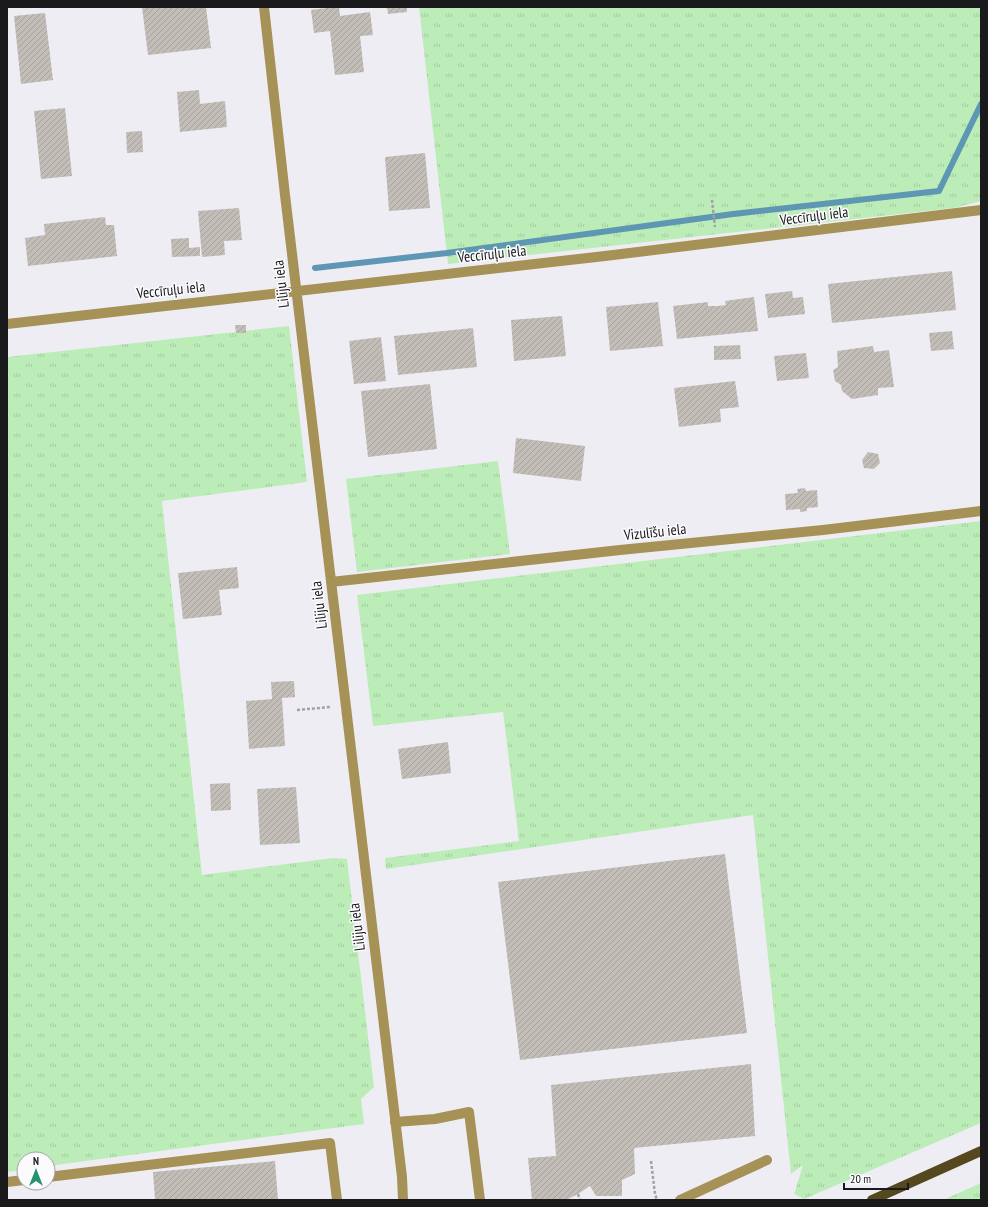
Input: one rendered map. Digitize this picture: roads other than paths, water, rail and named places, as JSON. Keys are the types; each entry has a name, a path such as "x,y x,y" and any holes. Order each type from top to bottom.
{"main road":[{"path":"872,1200 981,1151"}],"street":[{"name":"Liliju iela","path":"264,7 403,1200"},
{"name":"Veccīruļu iela","path":"7,324 612,255 981,210"},
{"name":"Vizulīšu iela","path":"331,582 620,550 823,530 981,511"},
{"path":"395,1122 435,1119 469,1112 480,1200"},
{"path":"56,1176 330,1142 337,1200"},
{"path":"680,1200 767,1160"}],"waterway":[{"path":"315,268 447,253 733,214 939,191 981,104"}]}
